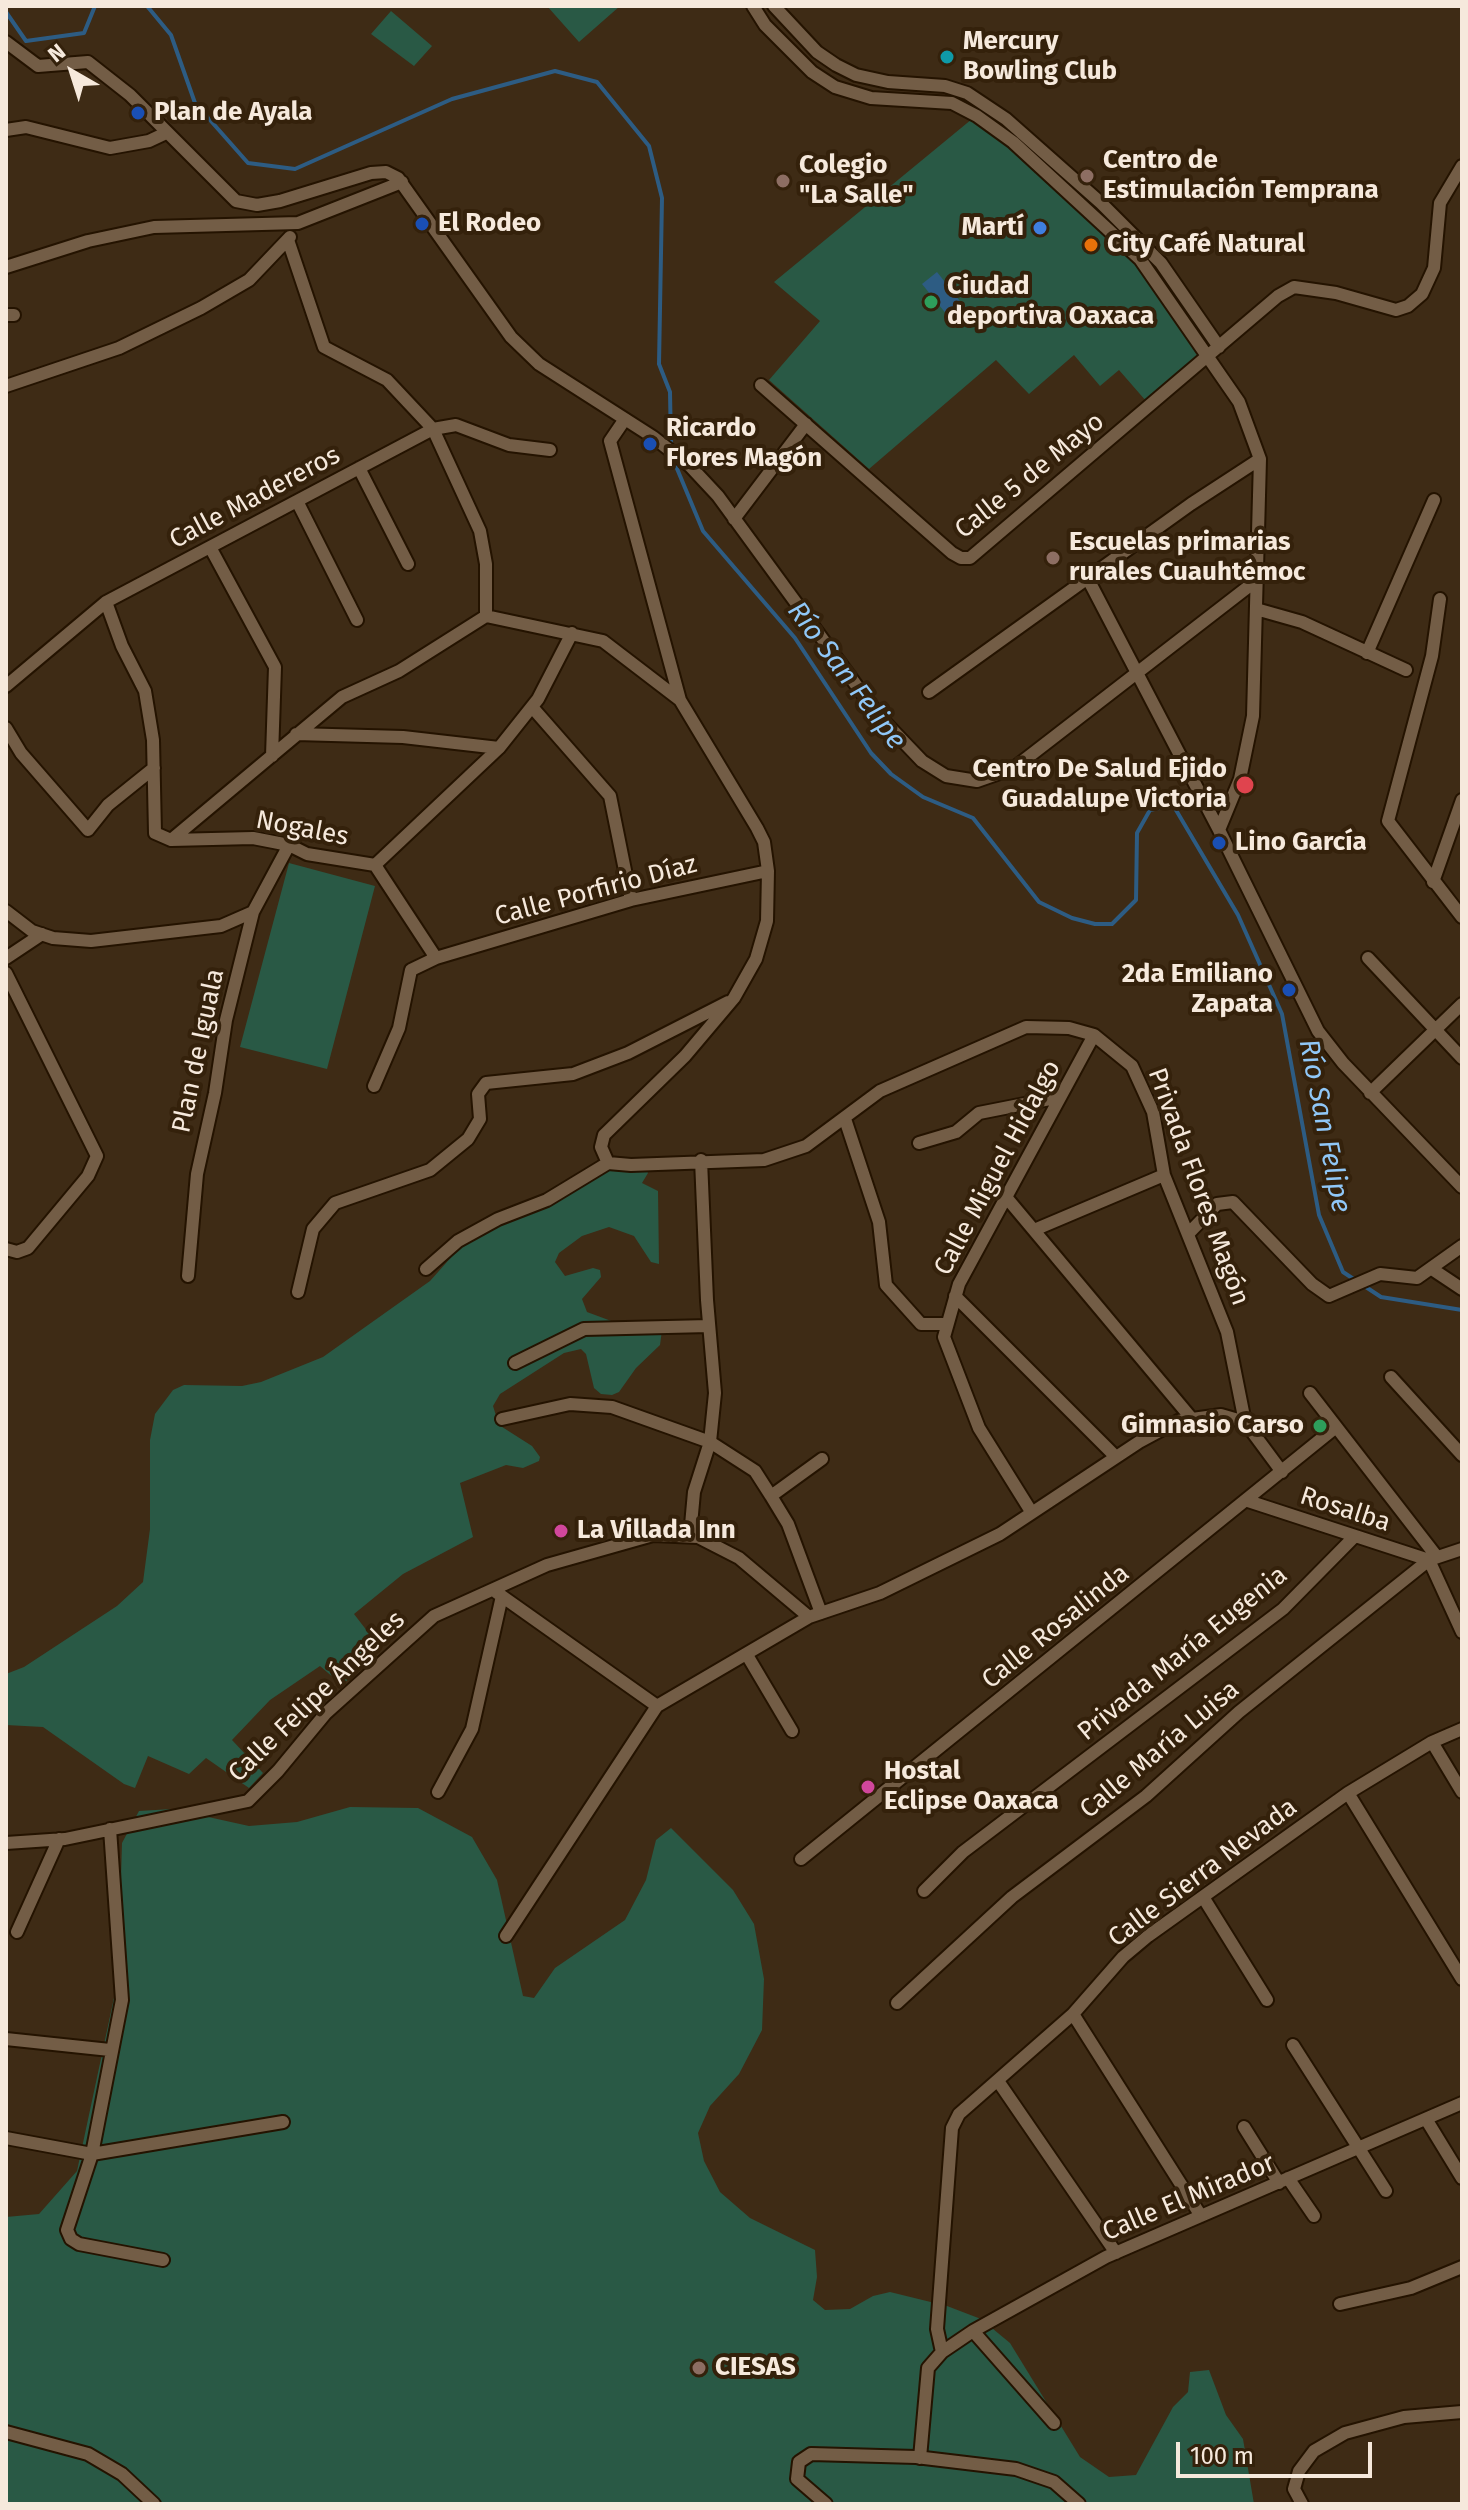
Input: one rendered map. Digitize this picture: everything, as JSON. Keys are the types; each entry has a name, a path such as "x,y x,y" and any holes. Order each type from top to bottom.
{"street":[{"path":"753,6 765,25 812,72 835,87 871,98 952,103 995,128 1140,259 1214,351"},
{"path":"774,6 817,52 846,70 888,82 945,86 967,93 1006,119 1101,203 1161,263 1214,351 1239,402 1260,459 1253,716 1240,779 1219,830"},
{"path":"6,42 38,66 88,62 130,95 236,201 257,205 280,201 371,173 386,172 402,182 511,337 539,364 680,456 734,519 878,715 922,761 946,776 977,781 1003,774 1138,674 1257,580"},
{"path":"6,130 26,127 110,148 149,141 166,133"},
{"name":"Calle 5 de Mayo","path":"761,385 952,553 966,559 1294,287 1336,293 1396,310 1408,306 1422,294 1434,268 1440,203 1462,166"},
{"path":"6,267 88,241 154,227 298,223 402,182"},
{"path":"6,386 119,348 201,308 249,280 288,240 298,223"},
{"path":"288,240 324,347 387,380 433,429 480,531 486,564 486,616"},
{"path":"426,1269 458,1241 498,1219 547,1200 608,1163 601,1147 604,1135 676,1066 734,998 756,959 767,921 768,871 764,842 680,700 663,630 621,494 610,441 625,419"},
{"path":"734,519 806,424"},
{"path":"433,429 456,425 509,445 550,450"},
{"name":"Calle Madereros","path":"6,686 106,602 433,429"},
{"path":"929,692 1260,459"},
{"path":"359,468 408,564"},
{"path":"1367,653 1434,500"},
{"path":"297,501 357,620"},
{"path":"210,547 275,667 272,756"},
{"path":"1088,579 1219,830 1318,1031 1370,1093 1462,1187"},
{"path":"1440,599 1432,656 1388,821 1462,917"},
{"path":"106,602 122,646 145,691 154,768 155,833 171,840 342,697 399,671 486,616 603,641 680,700"},
{"path":"1256,609 1302,622 1406,670"},
{"path":"374,1086 399,1028 411,970 436,958 375,865 499,748 532,707 572,633"},
{"path":"532,707 610,796 631,900"},
{"path":"6,728 21,753 88,830 108,805 154,768"},
{"path":"296,734 403,737 499,748"},
{"path":"1433,882 1462,800"},
{"name":"Nogales","path":"171,840 253,838 289,845 307,854 375,865"},
{"name":"Plan de Iguala","path":"188,1276 201,1148 215,1093 226,1020 253,912 289,845"},
{"name":"Calle Porfirio Díaz","path":"436,958 631,900 768,871"},
{"path":"6,911 32,931 53,938 110,940 221,926 253,912"},
{"path":"6,958 42,934"},
{"path":"1368,958 1462,1058"},
{"path":"6,973 97,1156 91,1171 28,1248 17,1252 6,1249"},
{"path":"298,1292 313,1229 335,1203 430,1170 468,1139 480,1119 478,1094 486,1083 573,1074 628,1053 734,998"},
{"path":"1370,1093 1462,1004"},
{"name":"Privada Flores Magón","path":"608,1163 631,1165 764,1160 806,1146 880,1091 1026,1027 1069,1028 1094,1035 1132,1066 1153,1112 1164,1175 1227,1332 1245,1422 1282,1472"},
{"name":"Calle Miguel Hidalgo","path":"1032,1513 979,1428 944,1337 955,1296 1094,1035"},
{"path":"919,1143 956,1132 979,1113 1060,1097"},
{"path":"845,1119 879,1222 886,1285 921,1324 947,1324"},
{"path":"690,1536 694,1492 710,1442 715,1393 701,1160"},
{"path":"1034,1230 1164,1175"},
{"path":"1006,1197 1192,1419"},
{"path":"1188,1234 1217,1204 1233,1202 1318,1290 1329,1296 1384,1274 1417,1278 1462,1246"},
{"path":"1432,1269 1462,1289"},
{"path":"955,1296 1116,1457"},
{"path":"515,1363 584,1329 709,1326"},
{"path":"1391,1377 1462,1455"},
{"path":"1310,1393 1433,1558 1462,1632"},
{"path":"502,1419 570,1404 612,1407 710,1442 755,1471 788,1524 815,1615"},
{"path":"506,1936 657,1706 815,1615 880,1593 1000,1534 1116,1457 1178,1421 1221,1415 1245,1422"},
{"name":"Calle Rosalinda","path":"801,1859 1336,1427"},
{"path":"771,1496 822,1459"},
{"name":"Rosalba","path":"1248,1501 1354,1537 1433,1558"},
{"name":"Calle Felipe Ángeles","path":"6,1843 59,1839 248,1801 278,1771 326,1713 397,1646 434,1616 498,1594 547,1565 653,1535 698,1537 739,1558 815,1615"},
{"name":"Privada María Eugenia","path":"924,1891 963,1852 1283,1609 1354,1537"},
{"name":"Calle María Luisa","path":"897,2003 1012,1897 1146,1796 1239,1712 1433,1558 1462,1549"},
{"path":"438,1792 472,1729 498,1594 657,1706"},
{"path":"747,1655 792,1731"},
{"name":"Calle Sierra Nevada","path":"942,2352 937,2329 952,2128 959,2114 1073,2014 1123,1957 1348,1793 1432,1742 1462,1729"},
{"path":"1432,1742 1462,1792"},
{"path":"1348,1793 1462,1979"},
{"path":"110,1829 122,2000 92,2154 67,2230 71,2239 79,2244 163,2260"},
{"path":"17,1932 59,1839"},
{"path":"1203,1897 1267,2000"},
{"path":"1073,2014 1201,2216"},
{"path":"6,2039 110,2050"},
{"path":"1293,2045 1386,2191"},
{"path":"998,2081 1116,2253"},
{"name":"Calle El Mirador","path":"942,2352 973,2331 1116,2253 1462,2103"},
{"path":"1426,2119 1462,2178"},
{"path":"6,2138 92,2154 283,2122"},
{"path":"1244,2127 1314,2216"},
{"path":"1340,2304 1411,2288 1462,2267"},
{"path":"973,2331 1054,2423"},
{"path":"920,2458 926,2377 942,2352"},
{"path":"1302,2504 1294,2489 1299,2471 1314,2451 1335,2439 1404,2417 1462,2412"},
{"path":"6,2432 88,2454 122,2474 154,2504"},
{"path":"826,2504 797,2479 799,2462 811,2454 920,2458 1016,2469 1054,2482 1079,2504"}],"green space":[{"path":"547,6 620,6 579,42"},
{"path":"391,11 432,46 414,66 371,34"},
{"name":"Ciudad deportiva Oaxaca","path":"972,119 1006,141 1148,276 1200,356 1146,401 1119,370 1100,386 1074,355 1029,394 996,360 869,469 769,380 820,321 774,282"},
{"path":"289,863 375,886 327,1069 240,1047"},
{"path":"621,1166 646,1167 648,1173 642,1183 658,1191 659,1264 651,1262 634,1236 609,1227 582,1236 559,1253 555,1262 565,1276 593,1268 600,1270 601,1277 582,1299 587,1312 614,1322 662,1330 660,1345 636,1368 619,1392 612,1395 601,1394 594,1388 586,1354 581,1349 564,1353 500,1394 493,1406 499,1425 532,1446 540,1457 539,1461 523,1468 506,1465 460,1483 473,1537 403,1574 354,1614 381,1649 342,1685 320,1666 270,1700 232,1740 263,1773 249,1788 206,1758 189,1774 148,1756 135,1788 124,1784 43,1727 6,1725 6,1674 24,1667 117,1606 143,1582 150,1529 150,1440 155,1414 173,1390 184,1385 242,1386 261,1382 323,1357 430,1281 471,1235 501,1212"},
{"path":"350,1807 418,1808 472,1837 497,1880 523,1996 534,1998 555,1968 625,1920 646,1880 656,1840 671,1828 733,1890 754,1924 764,1979 762,2030 739,2074 710,2106 698,2133 704,2161 720,2192 750,2218 815,2250 817,2277 813,2300 825,2310 850,2309 873,2296 890,2292 947,2306 981,2319 1010,2343 1080,2457 1109,2477 1136,2475 1173,2407 1188,2392 1190,2372 1209,2370 1226,2415 1243,2439 1254,2504 6,2504 6,2217 39,2214 77,2171 118,1979 122,1843 139,1811 172,1809 249,1826 297,1822"}],"water":[{"path":"937,272 967,310 952,321 922,284"}],"waterway":[{"path":"6,12 26,41 84,33 95,6"},
{"path":"147,6 171,35 195,103 248,163 295,169 452,99 555,71 597,82 649,146 662,198 659,364 670,392 671,447"},
{"name":"Río San Felipe","path":"673,459 703,531 795,638 871,753 891,774 923,797 973,818 1039,902 1072,918 1095,924 1112,924 1136,900 1137,833 1150,810 1173,805 1238,915 1282,1014 1319,1215 1343,1272 1381,1297 1462,1310"}],"place":[{"name":"Mercury Bowling Club","path":"947,57"},
{"name":"Plan de Ayala","path":"138,113"},
{"name":"Centro de Estimulación Temprana","path":"1087,176"},
{"name":"Colegio \"La Salle\"","path":"783,181"},
{"name":"El Rodeo","path":"422,224"},
{"name":"Martí","path":"1040,228"},
{"name":"City Café Natural","path":"1091,245"},
{"name":"Ciudad deportiva Oaxaca","path":"931,302"},
{"name":"Ricardo Flores Magón","path":"650,444"},
{"name":"Escuelas primarias rurales Cuauhtémoc","path":"1053,558"},
{"name":"Centro De Salud Ejido Guadalupe Victoria","path":"1245,785"},
{"name":"Lino García","path":"1219,843"},
{"name":"2da Emiliano Zapata","path":"1289,990"},
{"name":"Gimnasio Carso","path":"1320,1426"},
{"name":"La Villada Inn","path":"561,1531"},
{"name":"Hostal Eclipse Oaxaca","path":"868,1787"},
{"name":"CIESAS","path":"699,2368"}]}
